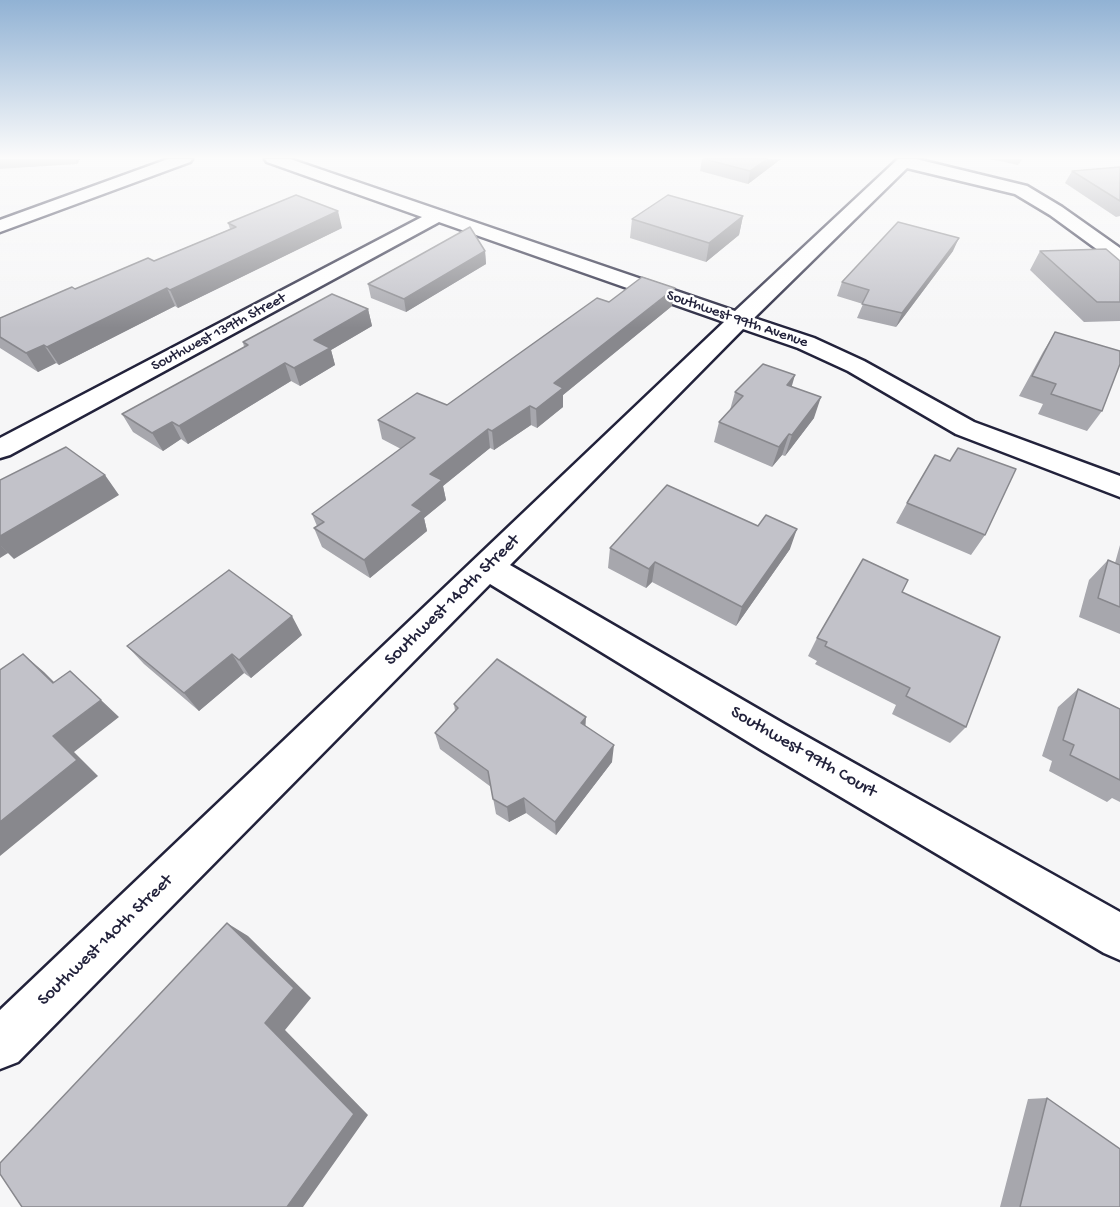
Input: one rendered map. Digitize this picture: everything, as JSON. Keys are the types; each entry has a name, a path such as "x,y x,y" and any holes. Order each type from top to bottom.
{"street":[{"path":"0,226 29,215"},
{"name":"Southwest 140th Street","path":"0,1044 739,320 849,215"},
{"path":"1062,215 1120,257"},
{"name":"Southwest 99th Avenue","path":"437,216 835,355 964,428 1120,487"},
{"name":"Southwest 139th Street","path":"0,448 437,216"},
{"name":"Southwest 99th Court","path":"488,567 783,743 1120,937"}],"building":[{"path":"247,215 329,215 170,290 167,288 47,347 44,345 26,353 0,337 0,318 72,287 75,289 148,258 154,261 236,227 228,223"},
{"path":"638,215 743,216 709,243 632,219"},
{"path":"898,222 959,238 902,313 862,304 869,290 842,282"},
{"path":"470,227 485,251 404,299 368,284"},
{"path":"1106,249 1120,261 1120,302 1097,302 1040,251"},
{"path":"642,277 675,288 554,383 563,388 536,409 530,406 492,431 488,429 430,474 442,480 412,505 422,511 364,560 314,528 324,522 312,514 415,438 378,420 417,393 447,405 597,298 609,302"},
{"path":"332,294 368,309 314,340 330,348 294,368 285,363 179,426 172,422 152,433 122,414 248,345 243,342"},
{"path":"1055,332 1120,351 1120,364 1102,411 1051,394 1056,384 1032,376"},
{"path":"763,364 795,375 787,385 821,397 792,435 789,434 779,447 719,422 743,396 735,392"},
{"path":"66,447 105,475 0,536 0,480"},
{"path":"958,448 1016,469 985,535 907,503 935,455 950,461"},
{"path":"667,485 758,526 766,515 797,529 742,607 655,562 649,569 610,548"},
{"path":"863,559 908,580 902,592 1000,637 966,727 906,696 910,688 825,646 827,642 817,638"},
{"path":"1108,560 1120,565 1120,607 1098,598"},
{"path":"229,570 292,616 239,660 232,654 184,693 127,646"},
{"path":"23,654 53,683 70,671 101,700 53,736 77,760 0,822 0,670"},
{"path":"497,659 586,717 581,723 614,745 555,822 524,798 507,807 493,799 488,771 435,733 458,708 454,704"},
{"path":"1078,689 1120,709 1120,780 1070,755 1074,745 1063,740"},
{"path":"227,923 294,988 265,1023 354,1114 287,1207 22,1207 0,1174 0,1163"},
{"path":"1047,1098 1120,1149 1120,1207 1020,1207"}]}
